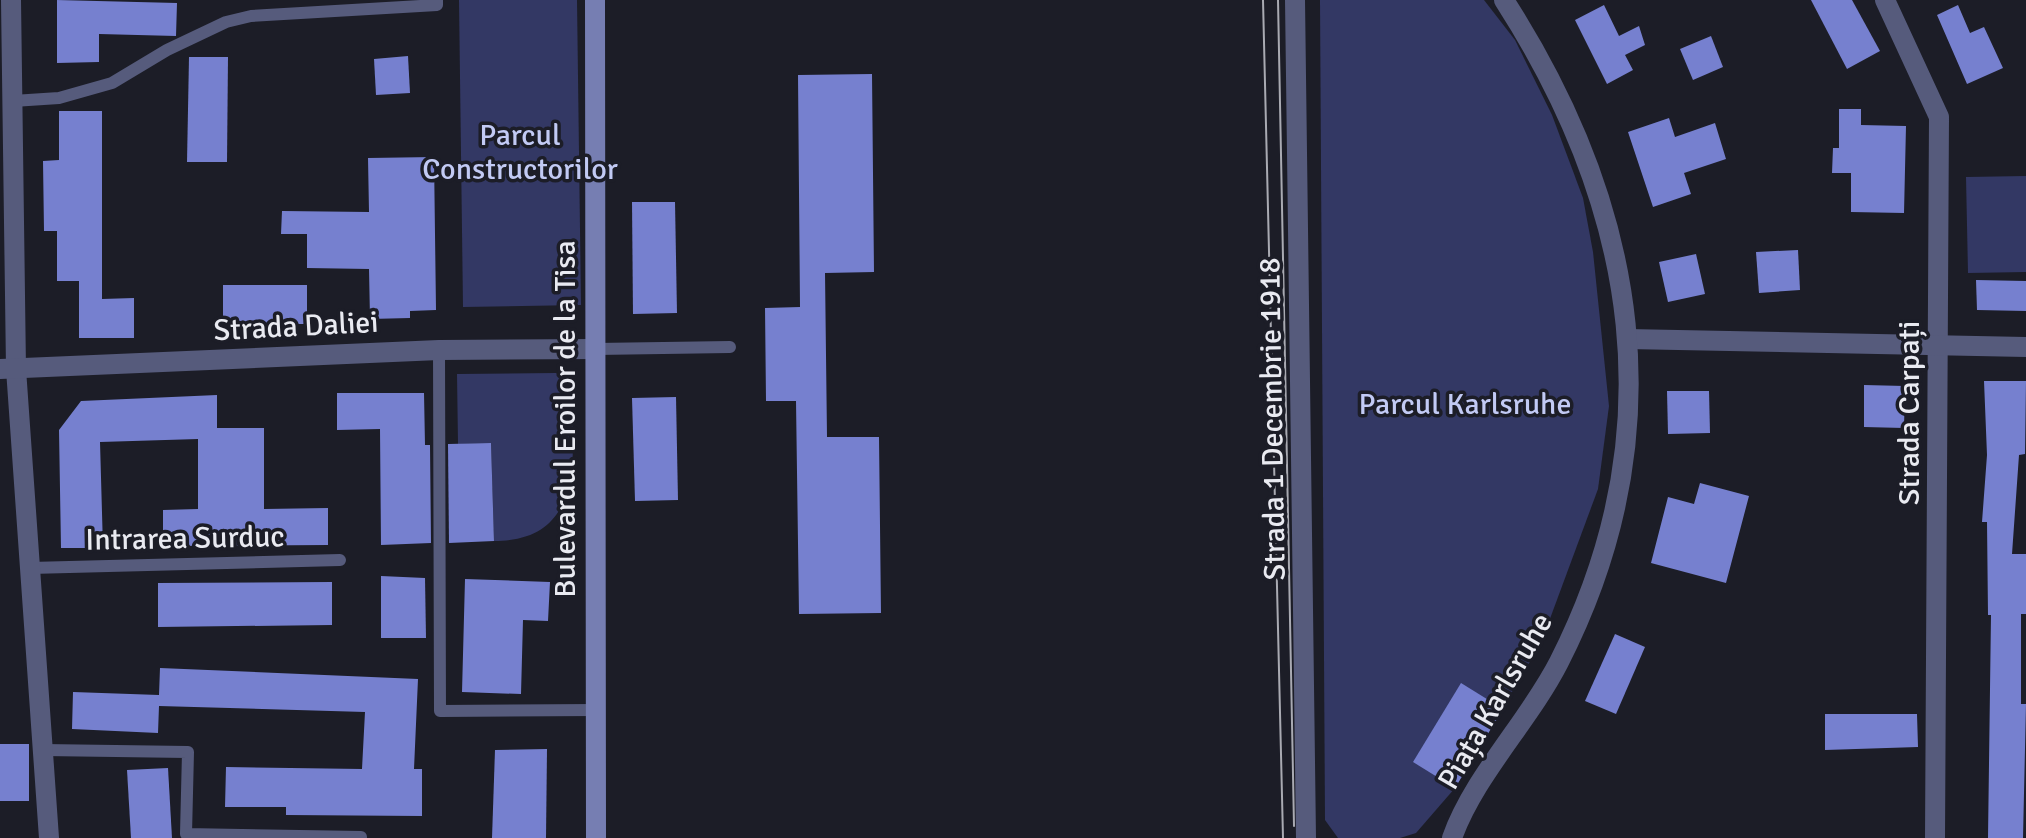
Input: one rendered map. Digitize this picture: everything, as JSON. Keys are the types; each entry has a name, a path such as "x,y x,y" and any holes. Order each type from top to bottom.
{"street":[{"path":"11,0 13,101 8,369 30,568 49,838"},
{"name":"Bulevardul Eroilor de la Tisa","path":"595,0 596,838"},
{"name":"Strada 1 Decembrie 1918","path":"1295,0 1306,838"},
{"name":"Piața Karlsruhe","path":"1452,838 1559,663 1605,550 1622,484 1631,395 1627,339 1615,262 1584,152 1528,38 1504,0"},
{"name":"Strada Carpați","path":"1885,0 1939,117 1935,838"},
{"path":"1627,339 2026,347"},
{"name":"Strada Daliei","path":"8,369 439,350 596,349"}],"lane":[{"path":"13,101 59,98 112,83 167,50 226,22 251,16 437,5 437,0"},
{"path":"596,349 730,347"},
{"path":"439,350 440,711 596,710"},
{"name":"Intrarea Surduc","path":"30,568 340,560"},
{"path":"43,750 188,752 186,834 361,837"}],"green space":[{"name":"Parcul Constructorilor","path":"459,0 577,0 581,305 463,307"},
{"name":"Parcul Karlsruhe","path":"1320,0 1484,0 1515,40 1552,115 1583,198 1593,252 1609,406 1598,489 1541,643 1455,788 1416,833 1400,838 1338,838 1325,820"},
{"path":"2026,176 2026,272 1968,273 1966,177"},
{"path":"556,373 572,388 573,440 568,489 559,510 545,526 524,537 494,541 491,443 458,444 457,374"}],"building":[{"path":"57,0 177,3 176,36 99,34 99,62 57,63"},
{"path":"1811,0 1852,0 1880,51 1847,69"},
{"path":"1604,5 1619,36 1639,26 1645,45 1625,55 1633,70 1607,84 1575,20"},
{"path":"1958,5 1970,33 1984,27 2003,68 1967,84 1937,15"},
{"path":"1711,36 1723,67 1693,80 1680,49"},
{"path":"408,56 410,93 376,95 374,59"},
{"path":"189,57 228,57 227,162 187,162"},
{"path":"872,74 874,272 825,273 827,437 879,437 881,613 799,614 796,401 766,401 765,308 800,307 798,75"},
{"path":"1839,109 1861,109 1861,125 1906,126 1904,213 1851,212 1851,173 1832,173 1833,148 1839,148"},
{"path":"59,111 102,111 102,299 134,298 134,338 79,338 79,281 57,281 57,231 44,231 43,161 59,160"},
{"path":"1669,118 1675,137 1715,123 1726,159 1684,173 1691,194 1653,207 1628,132"},
{"path":"434,157 436,310 410,311 410,318 370,319 369,269 307,268 307,234 281,234 282,211 369,212 368,158"},
{"path":"632,202 675,202 677,313 633,314"},
{"path":"1798,250 1800,290 1759,293 1756,252"},
{"path":"1696,254 1705,294 1668,302 1659,262"},
{"path":"1976,280 2026,281 2026,311 1977,310"},
{"path":"223,285 307,285 307,324 223,324"},
{"path":"1984,381 2026,381 2025,454 2019,455 2012,554 2026,554 2026,614 2021,614 2021,704 2026,704 2023,838 1988,838 1991,615 1988,615 1987,522 1982,522 1987,455"},
{"path":"1864,385 1905,386 1904,428 1864,427"},
{"path":"1667,391 1709,391 1710,433 1668,434"},
{"path":"337,393 424,393 425,445 430,445 431,543 381,545 380,429 337,430"},
{"path":"217,395 217,428 264,428 264,509 328,508 328,545 163,546 163,510 198,509 198,439 100,442 103,548 61,548 59,430 81,401"},
{"path":"676,397 678,500 635,501 632,398"},
{"path":"491,443 494,541 449,543 448,444"},
{"path":"1700,483 1749,496 1726,583 1651,563 1668,497 1694,504"},
{"path":"381,576 425,578 426,638 381,638"},
{"path":"465,579 550,582 548,621 523,620 521,694 462,692"},
{"path":"332,582 332,625 158,627 158,583"},
{"path":"1615,634 1645,647 1616,714 1585,701"},
{"path":"160,668 418,679 414,769 422,769 422,816 286,815 286,807 225,807 226,767 362,769 365,712 159,706 158,733 72,729 73,692 159,695"},
{"path":"1461,683 1503,709 1455,788 1413,762"},
{"path":"1825,714 1917,714 1918,747 1825,750"},
{"path":"0,744 29,744 29,801 0,801"},
{"path":"547,749 546,838 492,838 495,750"},
{"path":"168,768 172,838 131,838 127,770"}],"tram line":[{"path":"1263,0 1283,838"},
{"path":"1278,0 1294,826"}]}
